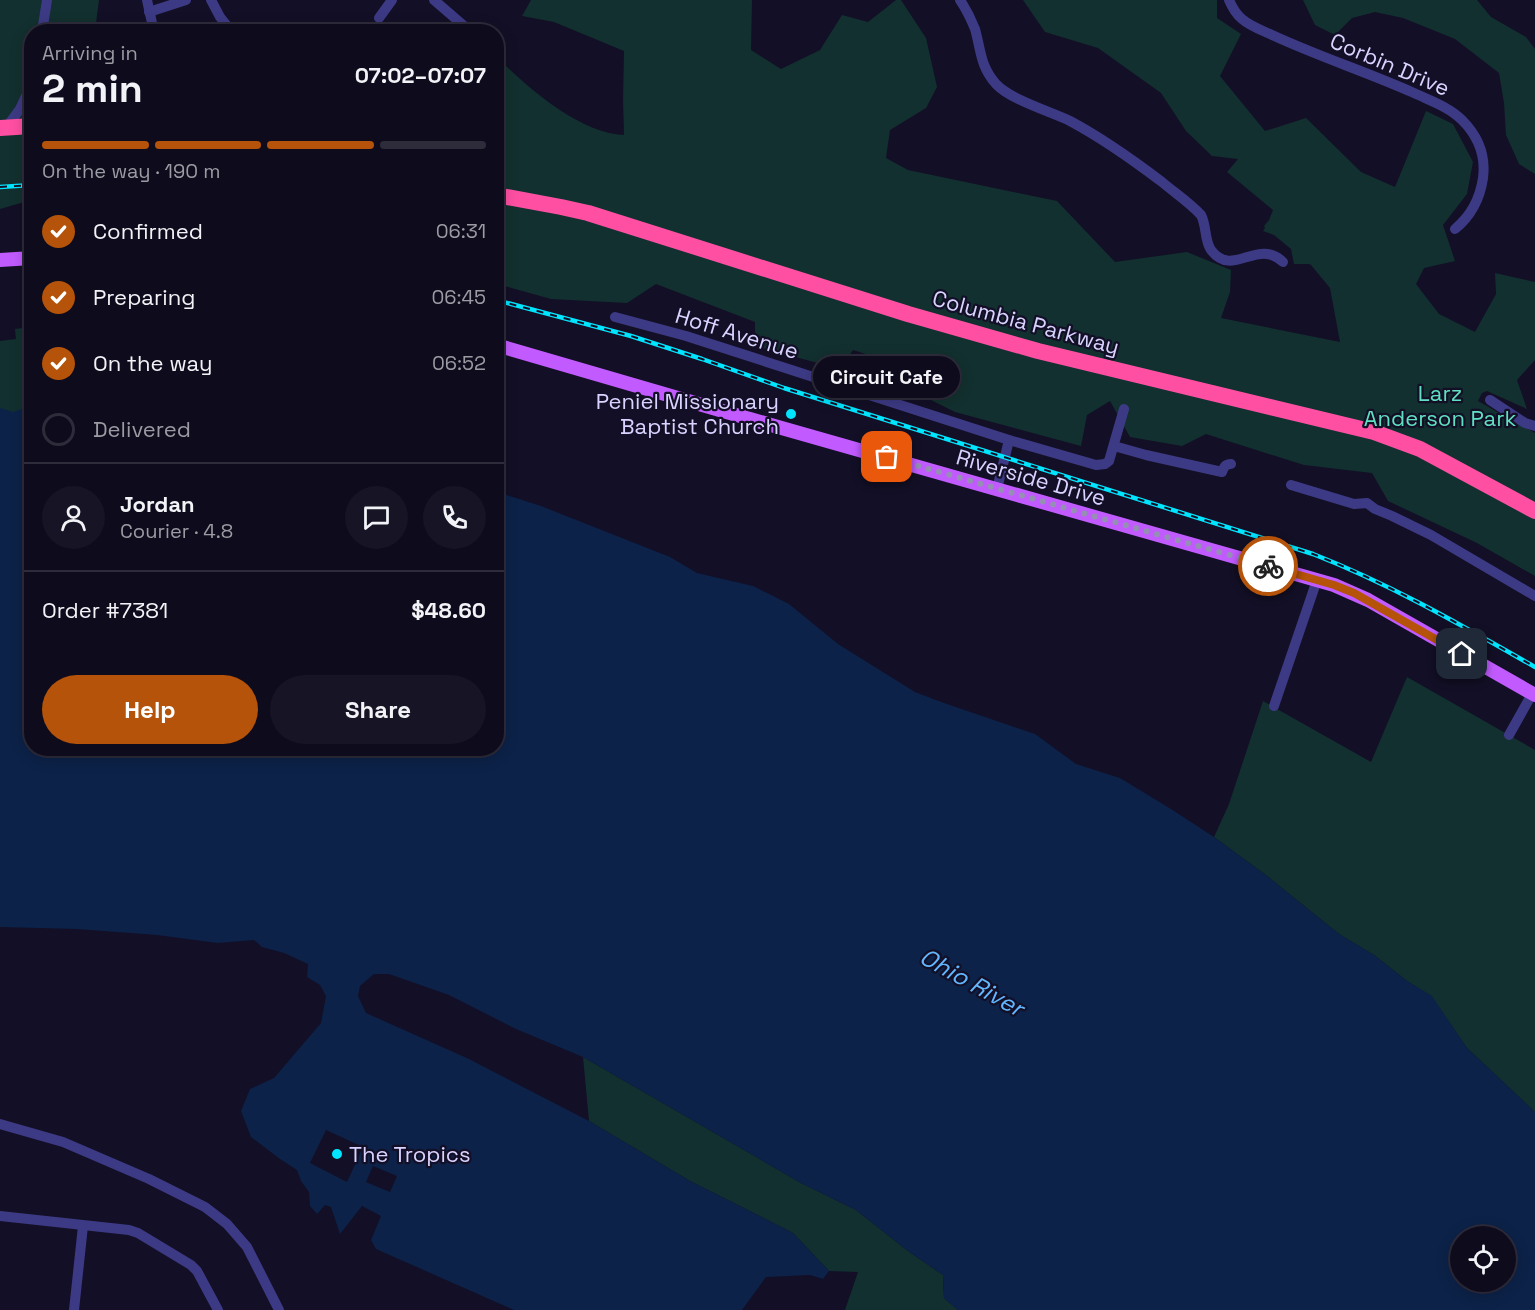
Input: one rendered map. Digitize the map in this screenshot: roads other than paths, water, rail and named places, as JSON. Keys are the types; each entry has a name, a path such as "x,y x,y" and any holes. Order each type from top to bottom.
{"highway":[{"path":"2,125 24,126"},
{"name":"Columbia Parkway","path":"504,197 588,213 908,314 1038,351 1374,432 1420,449 1535,511"}],"main road":[{"path":"0,261 24,259"},
{"name":"Riverside Drive","path":"504,347 1334,585 1368,600 1533,694"}],"street":[{"path":"43,24 47,0"},
{"path":"147,0 152,24"},
{"path":"149,12 186,0"},
{"path":"211,0 226,24"},
{"path":"379,18 392,0"},
{"path":"434,0 462,24"},
{"path":"960,0 974,27 984,65 989,75 1003,91 1086,130 1127,156 1173,191 1201,215 1208,244 1219,258 1232,261 1263,252 1277,256 1283,262"},
{"name":"Corbin Drive","path":"1229,0 1241,19 1251,25 1290,43 1380,78 1444,107 1461,119 1471,130 1484,155 1483,176 1481,190 1473,209 1463,223 1455,229"},
{"path":"2,125 20,109 24,101"},
{"name":"Hoff Avenue","path":"615,317 686,336 1009,440 1101,465 1108,461 1113,448"},
{"path":"1490,400 1525,423 1535,426"},
{"path":"1124,409 1113,448 1222,472 1224,466 1231,464"},
{"path":"997,489 1009,440"},
{"path":"1291,485 1354,504 1366,502 1375,509 1431,535 1535,596"},
{"path":"1274,706 1317,580"},
{"path":"1509,735 1533,694"},
{"path":"0,1124 63,1142 149,1179 206,1207 227,1224 247,1247 279,1310"},
{"path":"0,1216 129,1230 138,1233 196,1270 218,1310"},
{"path":"74,1310 83,1226"}],"water":[{"name":"Ohio River","path":"0,408 13,412 24,408 24,756 504,756 504,494 541,506 670,557 697,573 753,586 789,604 838,644 915,692 1035,734 1076,764 1120,778 1214,837 1339,934 1374,955 1407,981 1432,996 1467,1048 1535,1112 1535,1310 958,1310 944,1298 943,1275 856,1210 801,1183 583,1057 516,1029 449,995 389,974 374,974 360,986 358,996 366,1013 469,1059 589,1121 690,1181 793,1233 829,1271 823,1279 810,1275 766,1277 742,1310 514,1310 376,1249 371,1240 381,1216 362,1206 340,1234 331,1207 325,1205 317,1214 310,1206 309,1192 297,1170 251,1137 241,1111 250,1089 274,1078 321,1023 326,996 320,985 307,977 308,964 284,953 262,947 254,940 218,943 157,935 77,929 0,927"}],"railway":[{"path":"0,187 24,186"},
{"path":"504,302 631,336 784,388 1313,554 1398,592 1535,667"}],"place":[{"name":"Peniel Missionary Baptist Church","path":"791,414"},
{"name":"Circuit Cafe","path":"887,457"},
{"name":"The Tropics","path":"337,1154"}],"park label":[{"name":"Larz Anderson Park","path":"1440,406"}]}
